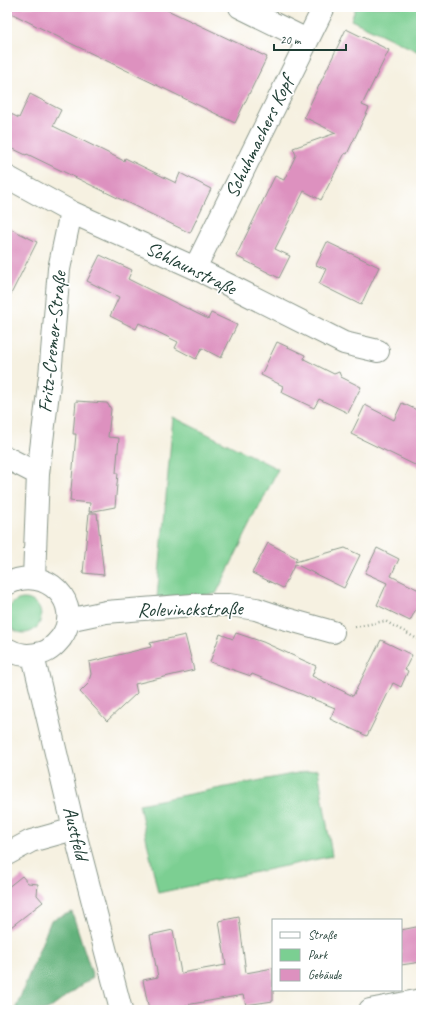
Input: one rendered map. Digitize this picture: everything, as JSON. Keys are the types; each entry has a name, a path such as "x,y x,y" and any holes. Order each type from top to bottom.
{"street":[{"path":"240,7 307,40"},
{"name":"Schuhmachers Kopf","path":"195,268 324,7"},
{"name":"Schlaunstraße","path":"7,177 71,212 195,268 344,343 378,351"},
{"name":"Fritz-Cremer-Straße","path":"34,578 38,474 50,376 59,269 71,212"},
{"path":"7,458 38,474"},
{"path":"7,584 24,578 34,578 46,581 63,597 67,608 68,620 64,633 57,644 46,652 33,656 15,653 7,649"},
{"name":"Rolevinckstraße","path":"68,620 106,612 229,605 256,609 333,632"},
{"name":"Austfeld","path":"33,656 74,829 121,1010"},
{"path":"7,854 31,842 74,829"},
{"path":"370,1010 421,1000"}],"path":[{"path":"333,632 385,621 421,641"}],"green space":[{"path":"356,7 421,7 421,53 351,20"},
{"path":"173,417 278,469 216,594 157,598"},
{"path":"21,599 27,599 36,604 40,610 40,622 36,628 27,633 21,633 12,628 7,619 7,613 12,604"},
{"path":"318,769 332,856 158,893 139,804"},
{"path":"72,912 93,977 48,1010 15,1010 51,920"}],"building":[{"path":"7,7 161,7 267,57 235,123 7,11"},
{"path":"346,29 389,50 362,105 369,108 347,154 345,153 321,200 304,191 275,249 290,256 279,278 236,256 275,176 284,180 296,155 293,148 336,133 304,117"},
{"path":"30,94 61,110 53,126 124,161 125,158 176,183 180,173 211,189 190,233 27,154 26,155 7,146 7,112 19,118"},
{"path":"7,227 37,242 7,302"},
{"path":"327,242 379,267 361,305 319,284 326,269 316,265"},
{"path":"100,255 132,270 128,279 208,319 211,313 237,325 221,358 202,348 196,359 175,348 178,342 139,323 136,329 110,316 119,297 87,281"},
{"path":"277,342 305,355 304,359 334,374 339,372 341,377 361,387 348,413 319,399 314,408 281,392 283,386 261,375"},
{"path":"76,401 107,403 111,409 108,437 119,438 115,507 89,512 90,503 70,501 76,434 73,434"},
{"path":"402,403 421,412 421,468 351,434 365,405 394,420"},
{"path":"89,513 97,513 104,575 83,573"},
{"path":"268,543 297,558 295,562 345,548 360,555 344,588 295,564 283,588 252,573"},
{"path":"377,548 399,559 391,576 421,591 421,599 410,621 377,605 387,583 365,573"},
{"path":"236,633 263,642 316,666 312,676 353,696 381,640 412,655 405,669 408,671 401,687 393,683 367,736 330,719 335,708 252,674 251,676 210,662 220,634 233,639"},
{"path":"185,635 194,670 135,684 137,693 107,721 80,692 88,684 91,674 89,662 151,647 150,643"},
{"path":"22,876 28,883 38,884 37,895 43,902 7,930 7,888"},
{"path":"239,917 246,973 272,968 273,1001 246,1005 243,995 186,1005 187,1007 171,1010 149,1010 143,980 158,977 150,935 173,930 181,973 226,965 219,921"},
{"path":"421,926 421,962 402,965 402,930"}]}
